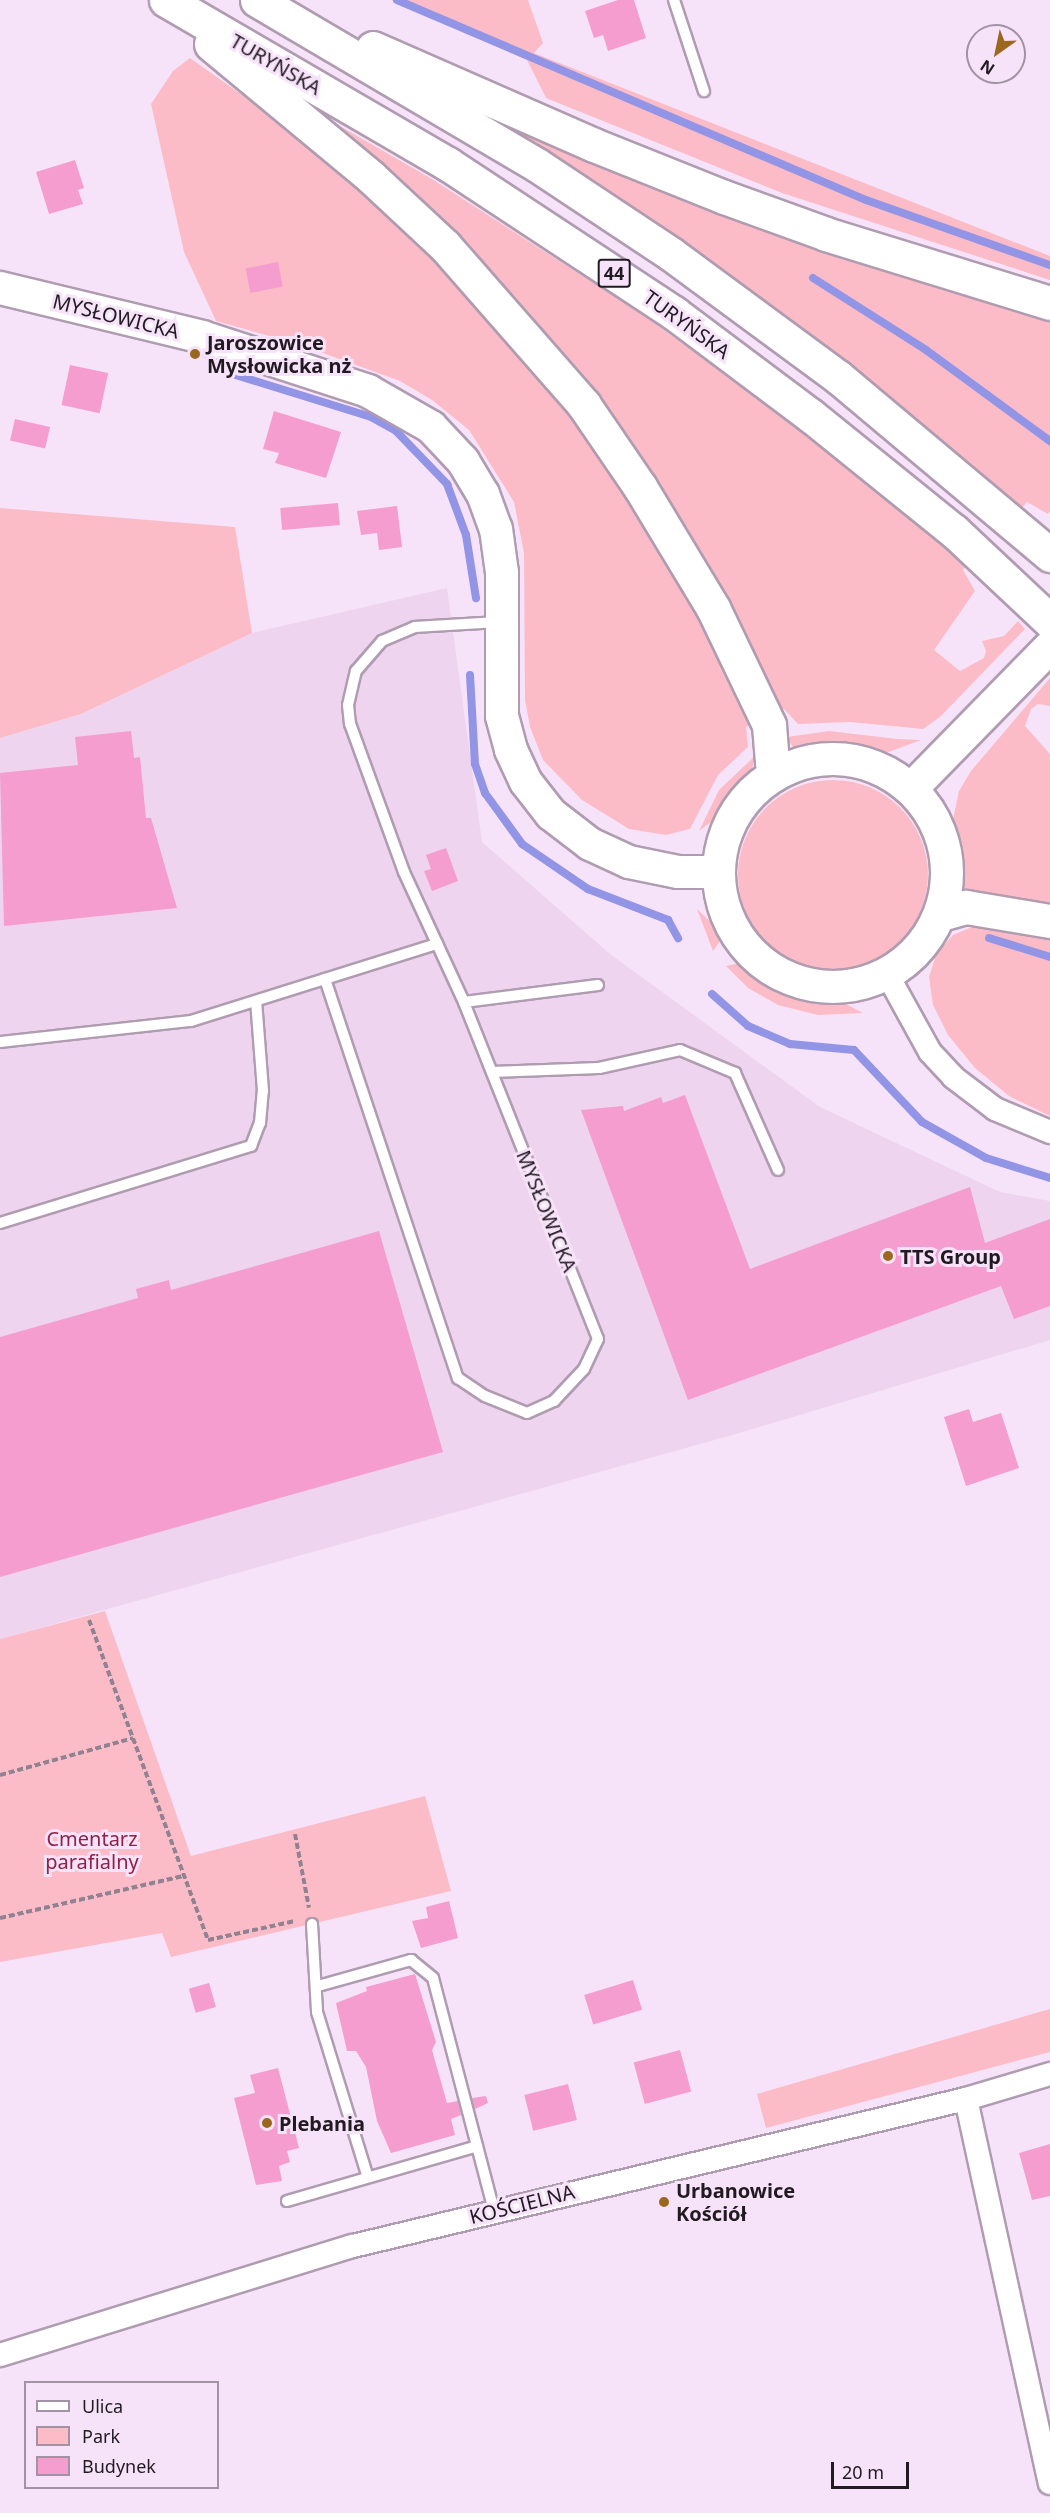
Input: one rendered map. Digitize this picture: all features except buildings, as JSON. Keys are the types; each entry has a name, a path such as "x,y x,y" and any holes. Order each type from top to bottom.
{"highway":[{"path":"160,0 371,177 445,246 584,405 640,488 713,608 768,725 773,775"},
{"name":"TURYŃSKA","path":"166,0 448,164 674,313 819,422 954,531 1050,621"},
{"name":"44","path":"257,0 537,165 671,254 847,384 1050,555"},
{"path":"266,0 594,145 724,197 826,234 1050,303"},
{"path":"941,914 966,907 1050,921"}],"street":[{"name":"MYSŁOWICKA","path":"0,288 202,337 368,391 420,419 463,460 489,507 502,562 500,697 508,740 526,782 551,814 590,844 629,862 678,872 718,872"},
{"path":"911,789 1050,647"},
{"path":"830,758 860,761 887,772 911,789 929,810 942,834 948,860 947,887 941,914 928,938 910,959 887,974 860,985 830,988 801,983 774,971 751,952 733,929 722,901 718,872 722,843 733,816 750,793 773,775 801,762 830,758"},
{"path":"887,974 930,1052 953,1077 994,1109 1050,1132"},
{"name":"KOŚCIELNA","path":"0,2355 353,2246 494,2210 966,2099 1050,2074"},
{"path":"966,2099 1050,2483"}],"lane":[{"path":"674,0 704,91"},
{"name":"MYSŁOWICKA","path":"326,979 458,1378 485,1396 527,1413 554,1401 584,1369 598,1339 464,1002 404,872 350,724 350,688 367,655 398,633 415,627 502,622"},
{"path":"0,1042 191,1021 437,944"},
{"path":"464,1002 598,986"},
{"path":"0,1223 251,1146 260,1123 263,1091 256,1001"},
{"path":"492,1072 599,1068 680,1050 735,1073 778,1170"},
{"path":"311,1921 318,1986 317,2012 367,2175"},
{"path":"318,1986 411,1960 433,1978 494,2210"},
{"path":"287,2201 367,2175 477,2146"}],"path":[{"path":"88,1620 208,1940 311,1921 295,1834"},
{"path":"0,1775 133,1738"},
{"path":"0,1918 184,1876"}],"shaded area":[{"path":"447,588 482,842 610,954 820,1107 1000,1192 1050,1201 1050,1340 736,1434 0,1639 0,738 81,714 252,633"}],"green space":[{"path":"391,0 528,0 543,43 534,53 1050,256 1050,280 782,193 546,98 527,60"},
{"path":"190,58 291,130 356,184 439,262 563,402 628,493 712,635 753,723 746,727 748,747 718,775 690,829 666,835 629,829 582,800 543,760 530,727 525,700 524,553 514,502 469,430 432,400 400,381 298,344 216,321 184,252 151,104 173,71"},
{"path":"445,91 1050,315 1050,511 1048,514 1027,502 1022,508 881,390 757,297"},
{"path":"326,118 432,179 648,318 834,455 931,534 965,567 963,570 975,591 934,650 960,671 984,658 986,651 982,641 1004,636 1018,621 1025,629 940,717 923,729 850,722 798,724 784,709 776,711 678,526 324,121"},
{"path":"0,508 235,527 252,633 81,714 0,738"},
{"path":"1050,678 1050,706 1038,704 1031,709 1025,726 1050,754 1050,909 958,888 962,871 952,824 959,791 971,771"},
{"path":"829,731 921,740 886,753 834,745 795,751 787,737"},
{"path":"756,755 752,769 715,819 699,831 719,790"},
{"path":"833,780 869,787 886,796 900,808 912,822 921,839 928,875 921,911 912,928 900,942 886,954 869,963 833,970 797,963 780,954 766,942 754,928 745,911 738,875 745,839 754,822 766,808 780,796 797,787"},
{"path":"697,909 718,929 722,938 713,951"},
{"path":"979,924 1050,935 1050,1116 1009,1096 975,1068 948,1035 933,1005 929,977 936,955 953,935"},
{"path":"740,963 751,975 793,997 844,1003 863,1013 818,1015 778,1005 748,988 726,966"},
{"name":"Cmentarz parafialny","path":"105,1611 191,1856 425,1796 451,1891 171,1957 162,1933 0,1962 0,1639"},
{"path":"1050,2009 1050,2052 766,2128 757,2094"}],"waterway":[{"path":"397,0 866,200 1050,265"},
{"path":"813,278 926,350 1050,441"},
{"path":"226,372 371,417 396,431 447,484 466,535 476,598"},
{"path":"470,675 475,764 485,793 522,844 588,889 668,920 678,938"},
{"path":"989,938 1050,957"},
{"path":"712,994 748,1026 790,1044 854,1050 922,1122 986,1158 1050,1178"}],"place":[{"name":"Jaroszowice Mysłowicka nż","path":"195,354"},
{"name":"TTS Group","path":"888,1256"},
{"name":"Plebania","path":"267,2123"},
{"name":"Urbanowice Kościół","path":"664,2202"}]}
